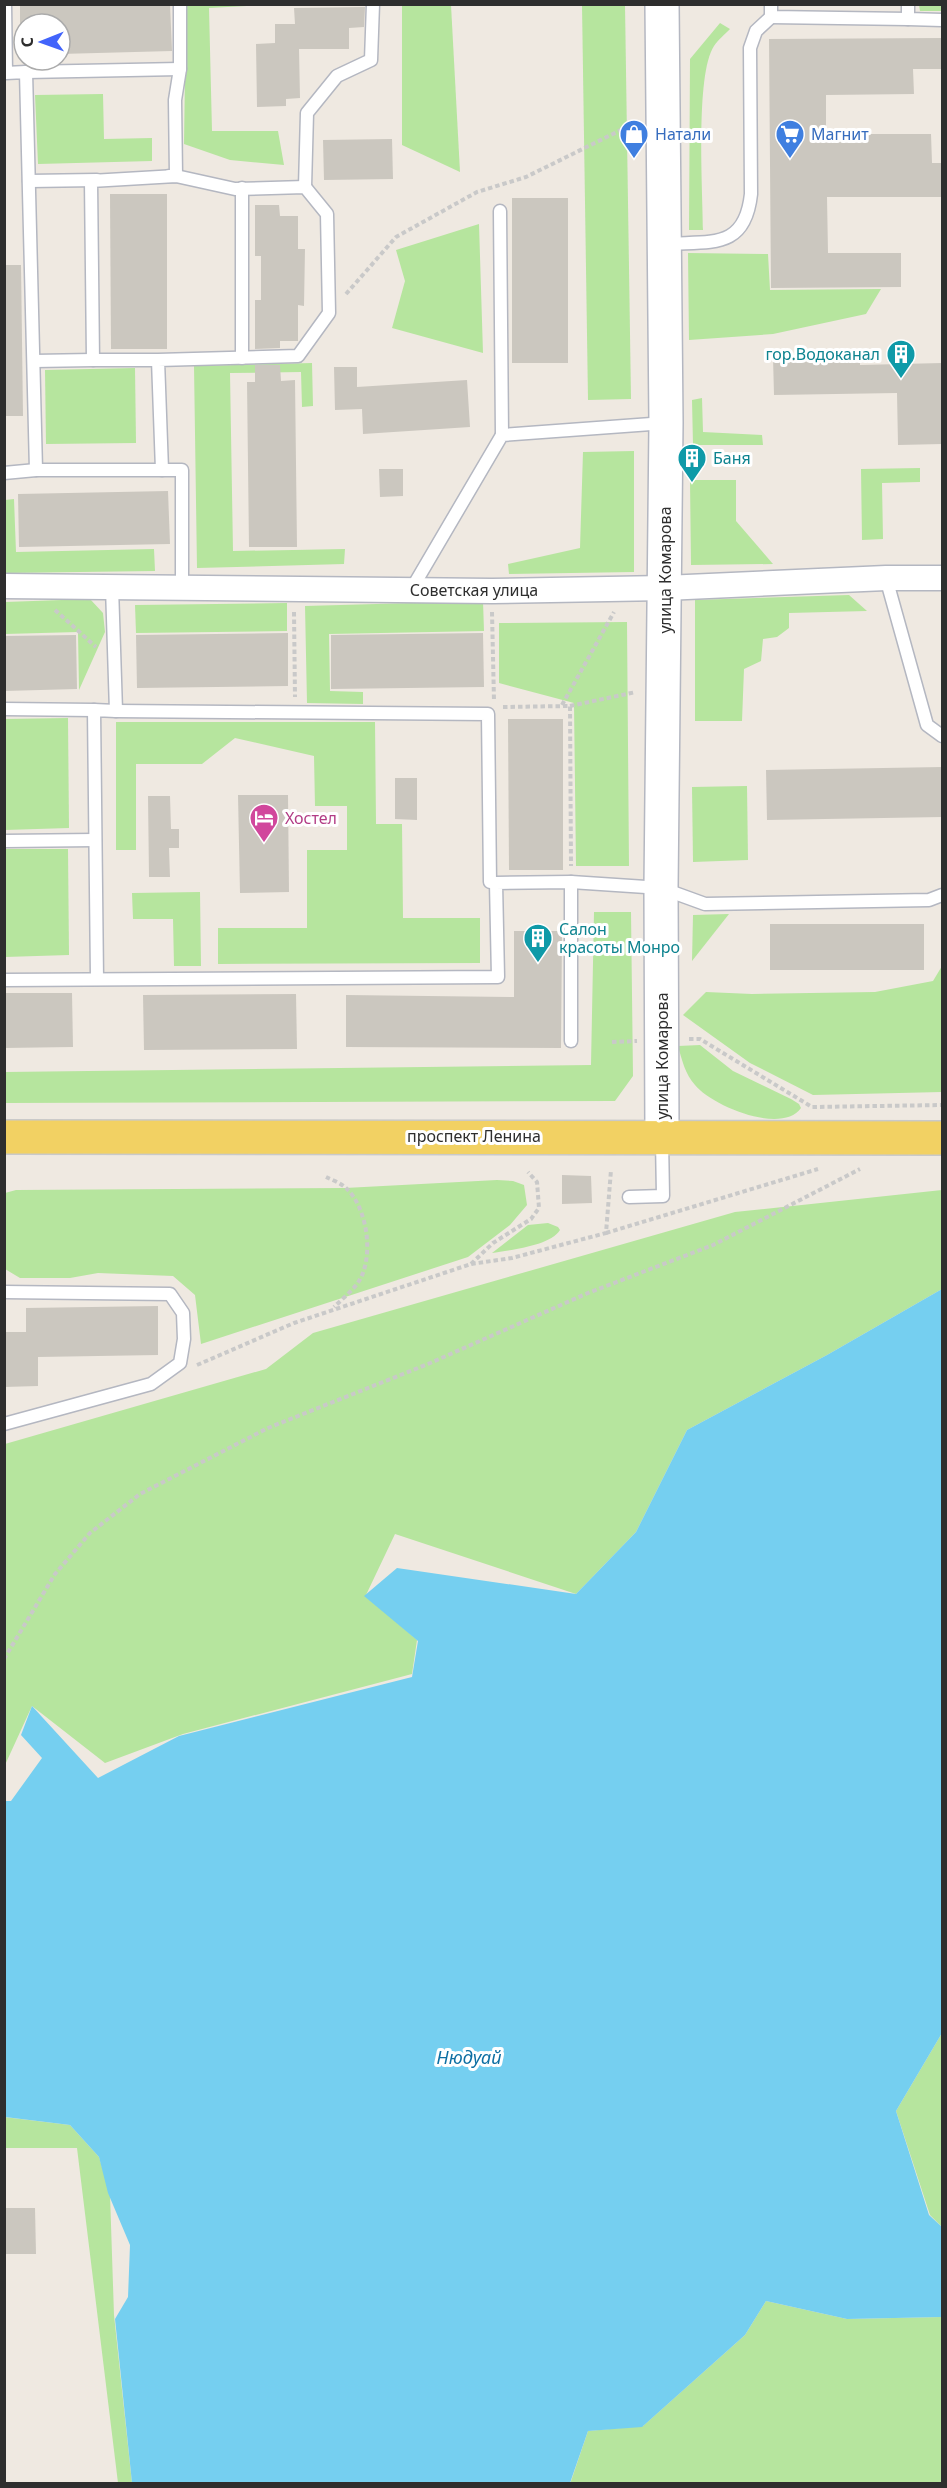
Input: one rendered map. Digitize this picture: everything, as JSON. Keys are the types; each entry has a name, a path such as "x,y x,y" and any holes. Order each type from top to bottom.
{"main road":[{"name":"проспект Ленина","path":"4,1137 942,1138"}],"street":[{"name":"улица Комарова","path":"662,4 666,423 661,888 662,1136"},
{"name":"Советская улица","path":"16,586 492,591 665,588 886,578 942,578"}],"lane":[{"path":"5,4 6,73 26,72 36,470"},
{"path":"176,176 175,100 180,69 180,4"},
{"path":"34,360 158,360 298,356 329,313 327,214 305,187 307,113 337,76 371,60 373,4"},
{"path":"908,4 908,19"},
{"path":"665,244 722,241 738,231 749,214 751,194 750,48 756,31 771,11 942,20"},
{"path":"72,71 180,69"},
{"path":"30,181 91,181 176,176 235,189 305,187"},
{"path":"91,181 93,360"},
{"path":"242,188 242,358"},
{"path":"411,590 502,435 500,211"},
{"path":"158,360 162,470"},
{"path":"502,435 666,423"},
{"path":"4,473 36,470 182,470 182,588"},
{"path":"886,578 927,725 942,736"},
{"path":"112,587 116,711"},
{"path":"4,709 488,714 488,882 498,977 4,980"},
{"path":"94,710 97,979"},
{"path":"4,841 95,840"},
{"path":"488,882 571,882 661,888 705,904 929,900 942,894"},
{"path":"571,882 571,1041"},
{"path":"629,1197 663,1196 662,1136"},
{"path":"4,1292 170,1294 183,1313 184,1339 180,1363 151,1384 4,1424"}],"path":[{"path":"329,313 396,237 477,192 526,177 643,119"},
{"path":"16,586 114,663"},
{"path":"294,589 295,713"},
{"path":"492,591 494,707 570,706 645,690"},
{"path":"562,706 617,607"},
{"path":"570,706 571,882"},
{"path":"612,1042 700,1040 812,1107 942,1105"},
{"path":"195,1365 332,1309 471,1264 512,1258 606,1233 818,1169"},
{"path":"4,1659 55,1574 90,1533 140,1494 268,1428 428,1364 588,1293 713,1245 860,1169"},
{"path":"606,1233 611,1170"},
{"path":"471,1264 493,1243 531,1219 539,1208 537,1182 528,1172"},
{"path":"326,1177 345,1188 355,1200 364,1221 367,1251 358,1283 332,1309"}],"green space":[{"path":"186,5 265,5 209,8 212,131 278,131 284,165 230,160 184,144"},
{"path":"402,5 451,5 460,172 402,145"},
{"path":"582,5 625,5 631,399 588,400"},
{"path":"919,5 942,5 942,11 920,11"},
{"path":"720,23 730,29 714,46 704,82 701,162 703,230 689,230 690,59"},
{"path":"103,94 104,139 152,138 152,161 38,164 35,95"},
{"path":"479,224 483,353 392,328 405,281 396,250"},
{"path":"688,253 768,254 770,290 881,289 866,314 773,334 689,340"},
{"path":"312,363 313,406 302,407 301,372 230,373 233,551 345,549 344,564 197,568 194,366"},
{"path":"135,368 136,443 46,444 45,370"},
{"path":"702,398 703,432 762,435 763,445 693,445 692,400"},
{"path":"634,451 634,572 509,574 508,564 580,548 583,452"},
{"path":"920,468 920,482 882,483 883,539 862,540 861,469"},
{"path":"690,480 736,480 736,521 773,564 691,565"},
{"path":"14,499 16,552 154,549 155,571 5,573 5,500"},
{"path":"849,595 867,611 789,613 789,628 777,637 763,639 761,661 744,669 742,721 695,721 695,600"},
{"path":"90,599 103,613 105,632 79,690 78,632 5,634 5,602"},
{"path":"483,601 484,631 329,634 330,691 363,692 363,704 307,703 305,606"},
{"path":"287,603 287,631 136,633 135,605"},
{"path":"627,622 629,866 576,866 574,703 499,683 499,623"},
{"path":"68,718 69,828 5,830 5,719"},
{"path":"116,722 375,722 376,824 402,824 403,918 480,918 480,963 218,964 218,928 307,928 307,850 347,850 347,806 315,806 314,756 235,738 202,764 136,764 136,850 116,850"},
{"path":"747,786 748,860 693,862 692,787"},
{"path":"4,849 68,849 69,955 5,957"},
{"path":"200,892 201,966 174,966 173,919 133,919 132,893"},
{"path":"594,912 631,912 633,1076 615,1101 5,1103 5,1072 591,1065"},
{"path":"729,914 692,961 693,915"},
{"path":"942,966 942,1092 813,1095 750,1063 683,1015 706,992 752,994 875,992 933,981"},
{"path":"700,1045 733,1071 791,1099 801,1108 792,1116 779,1119 764,1118 731,1109 716,1101 692,1081 684,1067 678,1046"},
{"path":"513,1181 524,1185 527,1205 510,1225 468,1257 201,1344 195,1295 173,1276 98,1273 70,1278 20,1278 5,1269 5,1193 16,1190 345,1188"},
{"path":"942,1190 942,1289 827,1355 687,1430 636,1532 576,1594 395,1534 366,1595 417,1640 412,1674 183,1734 105,1763 32,1706 5,1765 5,1444 266,1369 313,1333 735,1212"},
{"path":"548,1223 560,1230 548,1240 539,1244 492,1253 528,1225"},
{"path":"942,2033 942,2227 930,2215 896,2111"},
{"path":"4,2117 70,2125 99,2157 110,2194 114,2315 132,2483 118,2483 77,2148 5,2148"},
{"path":"766,2301 847,2319 942,2317 942,2483 570,2484 588,2431 643,2426 745,2335"}],"water":[{"name":"Нюдуай","path":"942,1289 942,2033 896,2111 929,2215 942,2227 942,2317 847,2319 766,2301 745,2335 642,2427 588,2431 570,2483 132,2483 115,2319 128,2297 130,2245 108,2193 99,2157 70,2125 5,2117 5,1801 11,1801 42,1758 21,1735 32,1706 98,1778 179,1736 412,1677 418,1641 364,1596 397,1568 576,1594 636,1532 687,1430 827,1355"}],"building":[{"path":"20,4 170,4 172,51 72,54 72,12 20,12"},
{"path":"365,7 364,27 349,28 349,49 299,49 300,98 286,99 286,106 257,107 256,44 275,43 275,24 295,24 294,8"},
{"path":"942,38 942,69 913,69 914,94 826,95 826,134 931,134 932,163 941,163 941,197 827,197 828,253 901,253 901,287 771,288 769,39"},
{"path":"392,139 393,179 324,180 323,140"},
{"path":"110,194 167,194 167,349 111,349"},
{"path":"512,198 568,198 568,363 512,363"},
{"path":"255,205 279,205 280,216 298,216 298,249 305,249 304,306 298,305 298,341 280,341 280,348 255,349 255,300 261,300 261,256 255,256"},
{"path":"4,265 21,265 23,416 4,416"},
{"path":"860,355 860,365 942,363 942,444 898,445 897,393 774,395 773,357"},
{"path":"255,365 280,365 281,381 295,380 297,547 249,547 247,382 255,382"},
{"path":"334,367 357,367 357,387 467,380 470,427 363,434 362,409 335,410"},
{"path":"379,469 403,469 403,496 380,497"},
{"path":"168,491 170,544 19,547 18,494"},
{"path":"288,633 288,686 137,688 136,635"},
{"path":"483,633 484,687 331,689 331,635"},
{"path":"76,635 77,689 4,691 4,636"},
{"path":"508,719 563,719 563,870 509,870"},
{"path":"942,767 942,817 767,820 766,770"},
{"path":"395,778 417,778 417,820 395,819"},
{"name":"Хостел","path":"238,795 288,795 289,892 240,893"},
{"path":"148,796 170,796 171,829 179,829 179,848 169,848 170,877 149,877"},
{"path":"770,924 924,924 924,970 770,970"},
{"name":"Салон красоты Монро","path":"514,931 562,931 561,1048 346,1047 346,995 514,997"},
{"path":"4,993 72,993 73,1047 4,1048"},
{"path":"296,994 297,1049 144,1050 143,995"},
{"path":"562,1175 591,1176 592,1203 562,1204"},
{"path":"158,1306 158,1355 38,1357 38,1386 4,1387 4,1332 26,1332 26,1308"},
{"path":"4,2208 35,2208 36,2254 4,2254"}],"place":[{"name":"Натали","path":"634,160"},
{"name":"Магнит","path":"790,160"},
{"name":"гор.Водоканал","path":"901,380"},
{"name":"Баня","path":"692,484"},
{"name":"Хостел","path":"264,844"},
{"name":"Салон красоты Монро","path":"538,964"}]}
